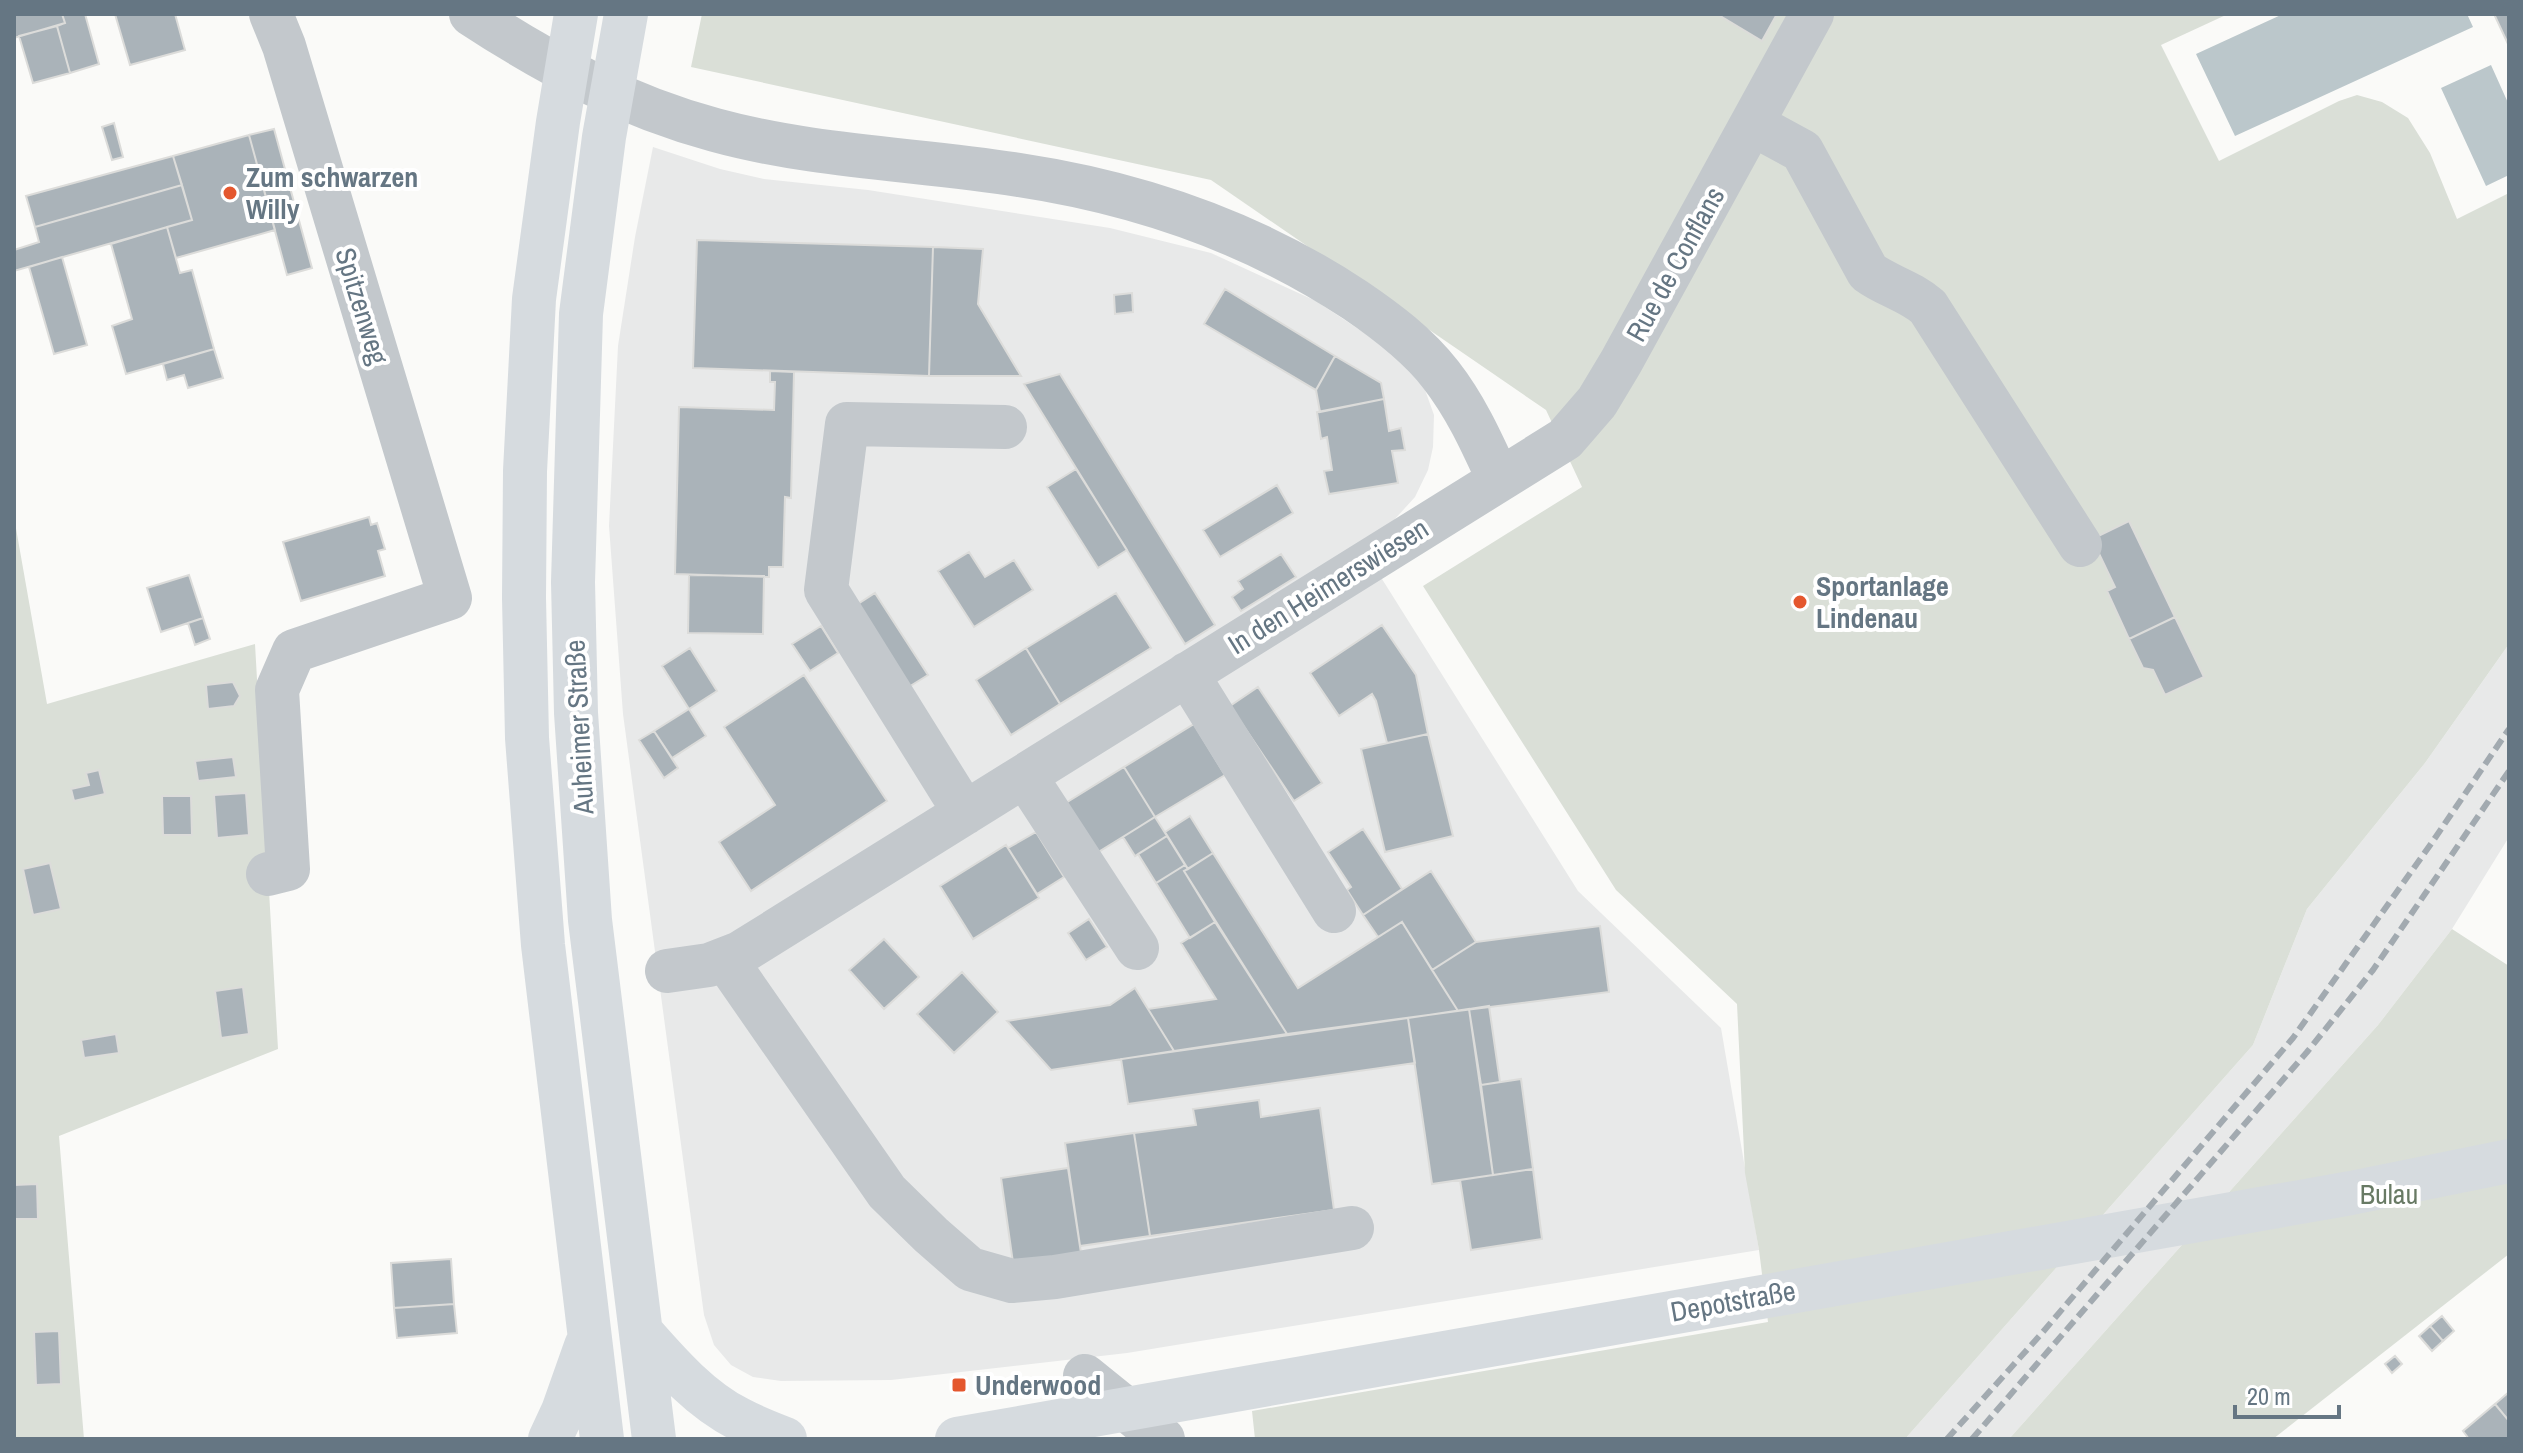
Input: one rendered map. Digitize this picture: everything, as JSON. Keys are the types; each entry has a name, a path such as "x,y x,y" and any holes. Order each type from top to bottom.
{"main road":[{"name":"Auheimer Straße","path":"576,14 534,299 525,471 524,598 527,738 543,945 602,1439"},
{"name":"Auheimer Straße","path":"626,14 604,137 581,314 573,582 576,713 590,920 654,1439"},
{"name":"Depotstraße","path":"957,1439 2351,1193 2509,1161"},
{"path":"642,1333 674,1369 718,1407 785,1439"},
{"path":"550,1439 567,1402 589,1336"}],"street":[{"name":"Spitzenweg","path":"268,874 288,869 277,690 294,651 450,598 289,61 271,14"},
{"name":"Rue de Conflans","path":"1499,480 1565,439 1597,402 1812,14"},
{"path":"478,19 547,61 605,91 716,130 770,142 1020,175 1150,204 1218,227 1327,281 1382,317 1440,372 1458,397 1499,480"},
{"path":"1752,124 1802,151 1868,272 1882,282 1916,297 1928,307 2080,545"},
{"path":"965,813 826,590 847,424 1005,427"},
{"name":"In den Heimerswiesen","path":"667,971 709,965 740,953 1499,480"},
{"path":"1187,674 1334,911"},
{"path":"1025,776 1137,948"},
{"path":"725,959 887,1192 970,1269 1012,1281 1055,1277 1352,1228"},
{"path":"1085,1376 1163,1439"}],"shaded area":[{"path":"2283,14 2467,14 2473,27 2235,136 2196,54"},
{"path":"2491,65 2509,105 2509,175 2486,186 2441,88"},
{"path":"653,147 720,169 764,179 868,190 1110,228 1211,253 1316,301 1384,346 1411,369 1424,387 1434,415 1433,447 1428,470 1415,497 1394,520 1360,544 1578,891 1721,1028 1759,1250 1127,1353 891,1380 781,1381 753,1377 731,1365 714,1345 704,1315 623,714 609,526 618,346"},
{"path":"2509,644 2509,837 2452,929 2378,1025 2009,1439 1905,1439 2253,1045 2307,909 2425,763"}],"green space":[{"name":"Sportanlage Lindenau","path":"702,14 2228,14 2161,45 2219,161 2357,95 2382,102 2408,118 2430,153 2457,219 2509,193 2509,644 2425,763 2307,909 2253,1045 1905,1439 1255,1439 1252,1411 1768,1322 1745,1173 1737,1004 1616,890 1423,586 1582,487 1546,410 1211,180 691,67"},
{"path":"14,517 47,704 255,644 278,1049 59,1136 84,1439 14,1439"},
{"name":"Bulau","path":"2452,929 2509,966 2509,1254 2273,1439 2009,1439 2378,1025"}],"building":[{"path":"14,14 62,14 65,23 14,38"},
{"path":"62,14 85,14 99,64 70,73 57,26 65,23"},
{"path":"115,14 175,14 185,50 130,65"},
{"path":"1717,14 1777,14 1762,41"},
{"path":"2494,14 2509,14 2509,46"},
{"path":"57,26 70,73 33,83 19,36"},
{"path":"114,123 123,157 112,160 102,127"},
{"path":"274,129 312,268 287,275 249,135"},
{"path":"249,135 275,230 176,258 167,227 192,220 173,156"},
{"path":"173,156 182,185 35,227 26,196"},
{"path":"182,185 192,220 14,271 14,250 39,242 35,227"},
{"path":"167,227 180,273 192,270 214,349 126,374 112,326 132,319 111,244"},
{"path":"697,240 933,247 929,376 693,368"},
{"path":"933,247 983,249 978,304 1021,376 929,376"},
{"path":"62,257 87,345 54,354 29,267"},
{"path":"1225,289 1335,356 1316,390 1204,324"},
{"path":"1132,293 1133,312 1115,314 1114,295"},
{"path":"214,349 223,378 188,388 184,375 167,380 163,364"},
{"path":"1335,356 1381,383 1384,399 1320,412 1316,390"},
{"path":"770,371 794,372 791,498 785,497 783,567 769,567 769,577 675,574 679,407 774,410 775,382 770,382"},
{"path":"1060,374 1215,625 1185,644 1024,384"},
{"path":"1384,399 1389,431 1401,428 1405,450 1392,451 1398,483 1329,494 1324,471 1332,470 1327,437 1321,439 1317,412"},
{"path":"1076,469 1127,550 1098,568 1047,487"},
{"path":"1277,485 1293,513 1220,557 1203,530"},
{"path":"369,517 371,525 377,523 385,549 378,551 385,576 301,601 283,542"},
{"path":"2129,521 2175,617 2129,639 2107,591 2115,587 2092,539"},
{"path":"969,552 985,577 1014,560 1033,590 974,627 938,571"},
{"path":"1281,554 1296,577 1241,611 1232,597 1243,589 1238,581"},
{"path":"189,575 203,618 161,632 147,588"},
{"path":"689,575 764,576 763,634 688,633"},
{"path":"875,593 928,675 899,693 847,611"},
{"path":"1116,593 1151,648 1060,704 1026,648"},
{"path":"2175,617 2204,677 2165,695 2153,670 2143,668 2129,639"},
{"path":"203,618 210,639 195,645 188,623"},
{"path":"1382,625 1416,675 1428,734 1387,743 1372,694 1339,716 1310,673"},
{"path":"821,626 838,653 810,671 792,644"},
{"path":"690,648 717,691 689,709 662,666"},
{"path":"1026,648 1060,704 1011,735 976,680"},
{"path":"804,675 887,801 751,891 719,842 775,805 724,727"},
{"path":"233,682 240,696 234,706 208,709 206,685"},
{"path":"1258,687 1322,783 1294,801 1230,706"},
{"path":"689,709 706,736 672,758 654,731"},
{"path":"1194,724 1225,775 1155,817 1124,767"},
{"path":"654,731 678,768 664,778 639,740"},
{"path":"1428,734 1453,836 1385,852 1361,749"},
{"path":"233,757 236,777 198,781 195,761"},
{"path":"1124,767 1155,817 1087,859 1056,809"},
{"path":"99,770 105,794 74,801 71,789 89,785 86,773"},
{"path":"246,793 249,835 217,838 214,795"},
{"path":"162,796 191,796 192,835 163,835"},
{"path":"1190,816 1213,853 1188,869 1165,832"},
{"path":"1155,817 1167,836 1135,856 1123,837"},
{"path":"1363,829 1402,889 1363,915 1347,890 1351,887 1328,852"},
{"path":"1036,832 1064,877 1037,894 1008,848"},
{"path":"1167,836 1185,865 1156,883 1138,854"},
{"path":"1006,845 1039,898 973,939 940,886"},
{"path":"1213,853 1298,988 1402,922 1458,1011 1287,1034 1184,871"},
{"path":"50,863 61,909 33,915 23,869"},
{"path":"1185,865 1188,869 1184,871 1215,922 1190,938 1156,883"},
{"path":"1431,871 1476,942 1432,970 1402,922 1378,937 1363,915"},
{"path":"1089,919 1107,947 1086,960 1068,933"},
{"path":"1215,922 1287,1034 1174,1051 1148,1009 1216,999 1181,943"},
{"path":"1600,926 1609,992 1458,1011 1432,970 1476,942"},
{"path":"884,939 919,977 884,1009 849,970"},
{"path":"962,972 998,1012 954,1053 917,1014"},
{"path":"243,987 249,1034 221,1038 215,991"},
{"path":"1135,988 1174,1051 1051,1070 1007,1021 1110,1005"},
{"path":"1489,1006 1500,1082 1481,1085 1469,1009"},
{"path":"1469,1009 1493,1175 1432,1184 1408,1018"},
{"path":"1408,1018 1415,1063 1128,1104 1121,1059"},
{"path":"116,1034 119,1053 84,1058 81,1040"},
{"path":"1521,1079 1533,1169 1493,1175 1481,1085"},
{"path":"1259,1100 1261,1117 1320,1108 1334,1210 1150,1236 1134,1133 1196,1125 1193,1109"},
{"path":"1134,1133 1150,1236 1080,1246 1065,1143"},
{"path":"1068,1168 1081,1253 1013,1263 1001,1178"},
{"path":"1533,1169 1542,1239 1471,1250 1460,1180"},
{"path":"37,1184 38,1219 14,1219 14,1185"},
{"path":"451,1259 454,1304 394,1308 391,1263"},
{"path":"454,1304 457,1333 397,1338 394,1308"},
{"path":"2442,1316 2454,1331 2443,1341 2430,1326"},
{"path":"2430,1326 2443,1341 2432,1351 2419,1336"},
{"path":"59,1331 61,1384 36,1385 34,1332"},
{"path":"2395,1356 2402,1364 2392,1373 2385,1364"},
{"path":"2509,1392 2509,1421 2495,1404"},
{"path":"2495,1404 2509,1421 2509,1439 2469,1439 2463,1431"}],"railway":[{"path":"1947,1439 2042,1333 2293,1038 2509,729"},
{"path":"1972,1439 2307,1052 2373,970 2509,771"}],"place":[{"name":"Zum schwarzen Willy","path":"230,193"},
{"name":"Sportanlage Lindenau","path":"1800,602"},
{"name":"Underwood","path":"959,1385"}]}
